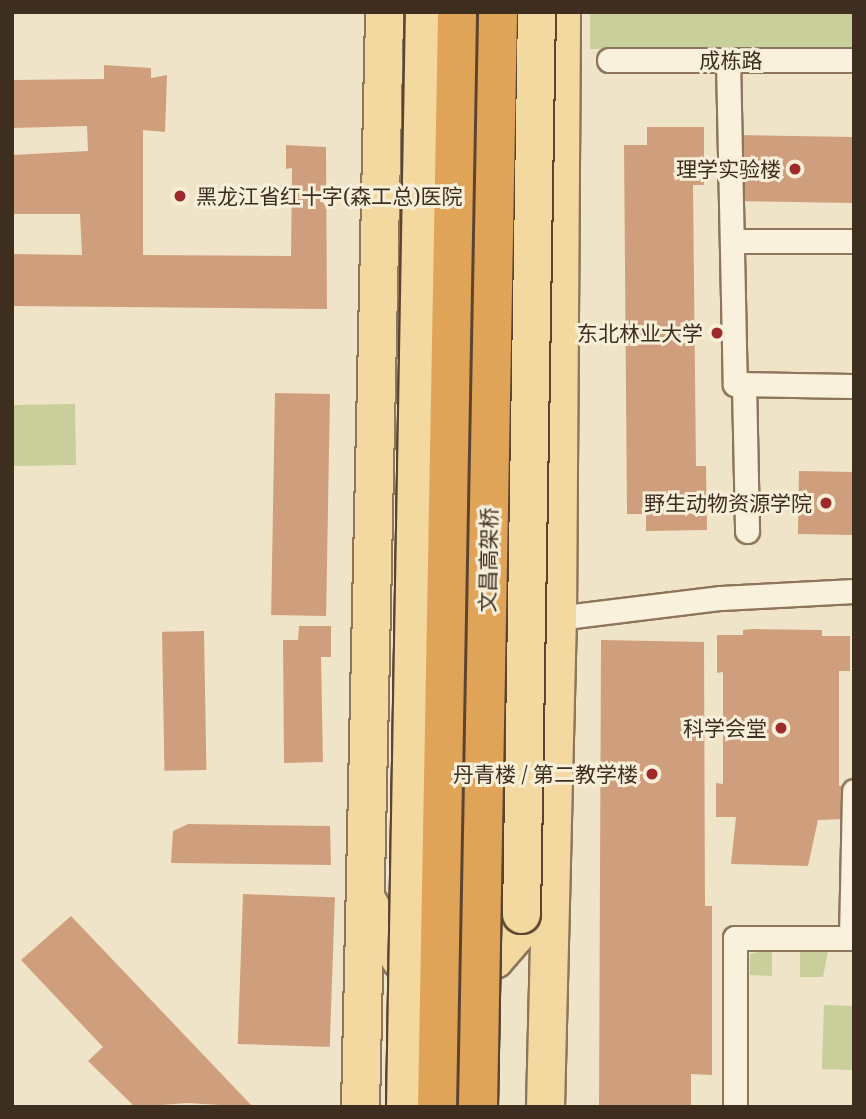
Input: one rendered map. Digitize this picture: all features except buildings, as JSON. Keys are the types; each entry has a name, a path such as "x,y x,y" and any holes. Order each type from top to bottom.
{"highway":[{"name":"文昌高架桥","path":"437,1107 457,12"},
{"name":"文昌高架桥","path":"478,1107 498,12"}],"main road":[{"path":"360,1107 384,12"},
{"path":"405,1107 424,12"},
{"path":"363,893 400,958 435,971 466,969 494,959 515,935 521,914 536,12"},
{"path":"544,1107 557,618 561,12"},
{"path":"382,96 394,62 411,45 431,29 478,18 503,19 531,33 545,46 560,86"}],"street":[{"name":"成栋路","path":"609,60 854,60"},
{"path":"728,60 735,384 854,386"},
{"path":"733,241 854,241"},
{"path":"744,384 747,531"},
{"path":"557,618 720,598 854,591"},
{"path":"735,1107 735,938 852,938 854,791"}],"green space":[{"path":"590,12 854,12 854,49 590,49"},
{"path":"75,404 76,465 13,466 12,405"},
{"path":"772,949 772,976 750,975 750,954"},
{"path":"800,950 828,951 823,977 800,977"},
{"path":"824,1005 854,1006 852,1070 822,1069"}],"place":[{"name":"理学实验楼","path":"795,169"},
{"name":"黑龙江省红十字(森工总)医院","path":"180,196"},
{"name":"东北林业大学","path":"717,333"},
{"name":"野生动物资源学院","path":"826,503"},
{"name":"科学会堂","path":"781,728"},
{"name":"丹青楼 / 第二教学楼","path":"652,774"}]}
